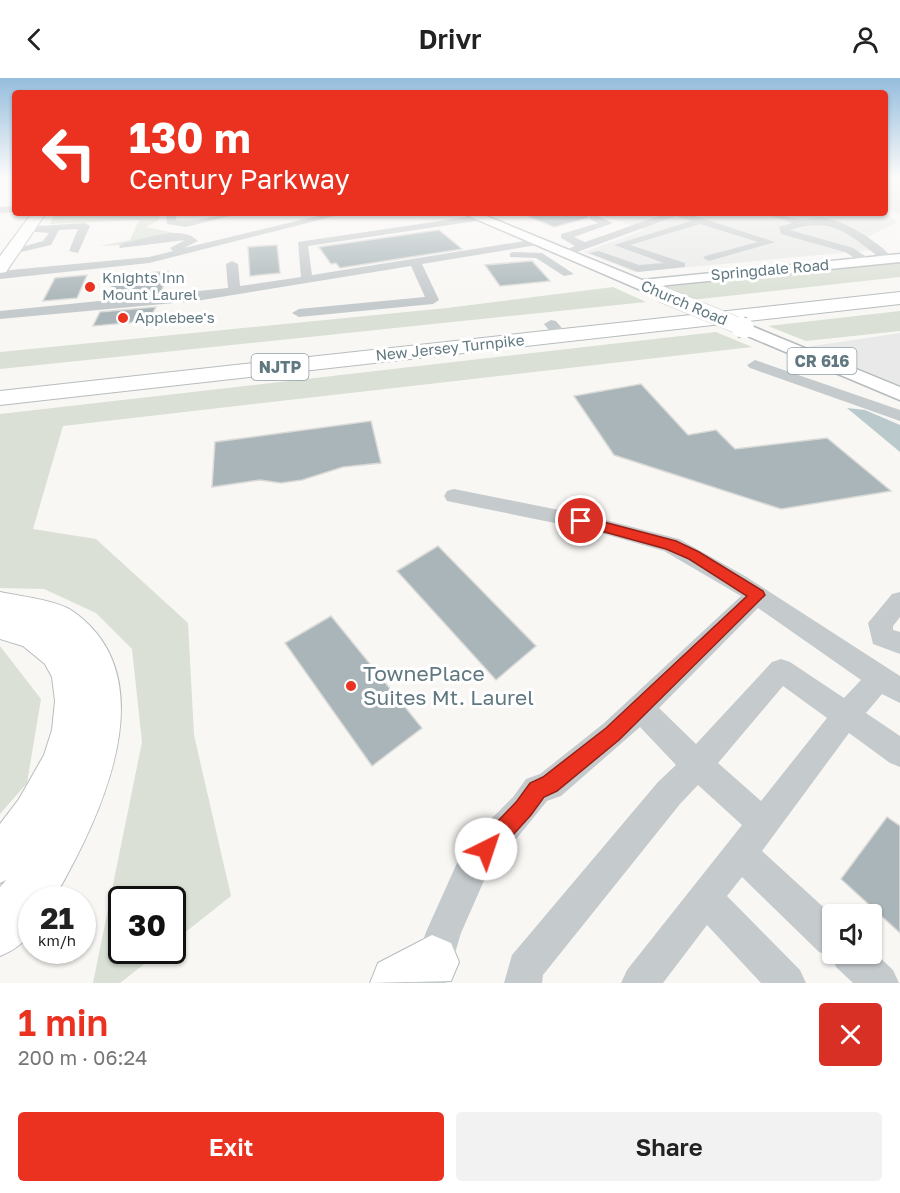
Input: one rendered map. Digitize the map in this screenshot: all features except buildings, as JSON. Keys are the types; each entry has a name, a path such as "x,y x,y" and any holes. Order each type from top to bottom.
{"highway":[{"path":"7,231 15,220"},
{"path":"0,268 34,220"},
{"name":"New Jersey Turnpike","path":"0,398 900,286"},
{"name":"New Jersey Turnpike","path":"0,382 900,298"},
{"path":"0,606 50,616 82,637 101,672 104,694 95,747 73,812 34,886 0,929"},
{"path":"0,624 18,627 54,646 73,673 77,711 64,761 52,788 35,818 0,858"}],"main road":[{"name":"Church Road","path":"484,220 537,242 576,253 661,294 900,394"},
{"name":"Springdale Road","path":"641,285 869,254 894,258"}],"street":[{"path":"171,220 182,225 204,220"},
{"path":"254,220 262,233"},
{"path":"0,275 134,262 312,220"},
{"path":"307,279 302,244 454,226 466,220"},
{"path":"576,253 565,236 608,223 601,220"},
{"path":"576,253 658,220"},
{"path":"576,253 595,253 685,227 698,220"},
{"path":"699,220 770,242 709,258"},
{"path":"794,220 804,223"},
{"path":"813,220 783,229 785,232 869,254"},
{"path":"822,220 853,233 869,254"},
{"path":"208,238 229,233 229,227 243,223"},
{"path":"28,229 87,227 74,251"},
{"path":"12,251 47,243 55,232 48,229"},
{"path":"124,246 178,236 186,236 193,241 139,256"},
{"path":"224,242 230,247 234,291"},
{"path":"0,315 186,298 457,255 480,247 537,242"},
{"path":"595,253 638,269 681,265 616,246"},
{"path":"616,246 663,267"},
{"path":"457,255 470,261 530,253 568,274"},
{"path":"299,313 434,300 421,287 421,274 415,261"},
{"path":"273,291 323,283 421,274"},
{"path":"0,329 68,308"},
{"path":"755,365 900,416"},
{"path":"454,496 646,536 694,555 890,684 846,715 640,983"},
{"path":"419,976 474,864 537,790 550,784 613,734 757,595"},
{"path":"858,662 891,640 880,623 900,601"},
{"path":"523,983 525,968 669,793 697,765 781,670 900,753"},
{"path":"640,708 697,765 763,824"},
{"path":"740,853 822,930"},
{"path":"705,898 787,983"},
{"path":"860,964 880,983"}],"shaded area":[{"path":"52,220 134,220 50,224"},
{"path":"139,220 159,220 146,227 175,233 123,245 100,246 130,240"},
{"path":"616,220 897,222 866,238 885,249 635,272 584,252 645,230"},
{"path":"900,263 900,277 691,300 663,287"},
{"path":"613,287 646,302 0,369 0,352 447,308"},
{"path":"900,311 900,331 806,341 768,326"},
{"path":"716,332 752,347 63,426 33,529 96,539 188,623 194,735 231,896 186,932 186,886 113,886 142,742 132,649 96,613 44,589 0,588 0,414"},
{"path":"900,333 900,394 793,349"},
{"path":"847,408 865,410 900,425 900,452"},
{"path":"0,646 41,699 27,783 0,814"},
{"path":"108,909 108,964 144,964 120,983 93,983"}],"place":[{"name":"Knights Inn Mount Laurel","path":"90,287"},
{"name":"Applebee's","path":"123,318"},
{"name":"TownePlace Suites Mt. Laurel","path":"351,686"}],"route":[{"path":"486,849 524,808 537,790 550,784 613,734 757,595 694,555 671,545 646,536 581,521"}]}
